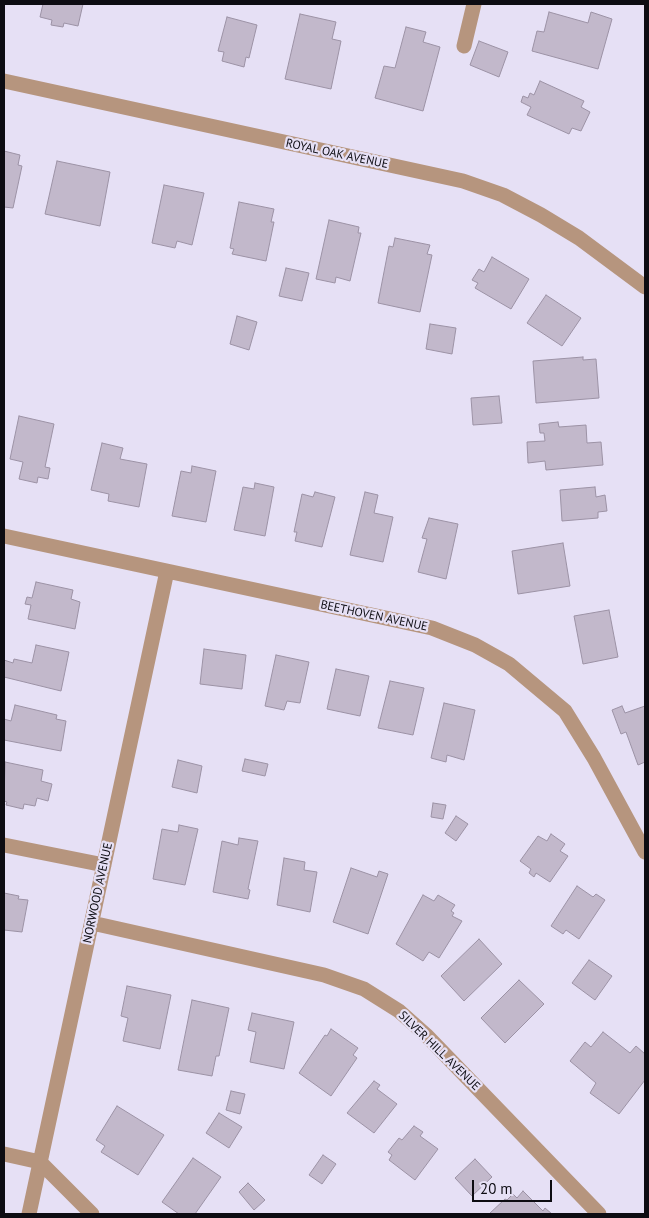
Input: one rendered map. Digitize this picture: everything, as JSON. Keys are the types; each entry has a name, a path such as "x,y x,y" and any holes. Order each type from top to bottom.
{"street":[{"path":"464,46 474,4"},
{"name":"ROYAL OAK AVENUE","path":"4,81 463,181 502,195 541,214 579,238 645,287"},
{"name":"BEETHOVEN AVENUE","path":"4,536 432,628 474,645 509,664 565,711 594,758 645,852"},
{"name":"NORWOOD AVENUE","path":"29,1214 167,571"},
{"path":"4,845 104,865"},
{"name":"SILVER HILL AVENUE","path":"92,923 324,975 364,989 399,1011 426,1035 599,1214"},
{"path":"4,1154 40,1162 92,1214"}],"building":[{"path":"43,4 83,4 78,26 64,23 63,27 51,25 52,20 40,17"},
{"path":"549,12 588,23 591,12 612,19 598,69 532,51 537,31 544,32"},
{"path":"300,14 336,22 332,39 341,41 331,89 285,79"},
{"path":"227,17 257,25 249,58 246,57 244,67 222,61 224,52 218,51"},
{"path":"406,27 426,32 423,42 440,47 423,111 375,98 384,66 395,68"},
{"path":"479,41 508,52 499,77 470,65"},
{"path":"540,81 584,101 581,107 590,112 581,131 572,128 569,134 527,115 531,107 521,102 523,96 528,98 530,93 534,95"},
{"path":"4,151 20,155 18,165 22,166 13,208 4,207"},
{"path":"57,161 110,172 100,226 45,214"},
{"path":"164,185 204,193 192,245 177,241 175,248 152,243"},
{"path":"239,202 274,209 271,222 274,222 266,261 232,254 234,249 230,248"},
{"path":"329,220 359,227 358,233 361,233 350,281 336,277 335,283 316,279"},
{"path":"395,238 430,245 427,254 432,255 420,312 378,303 389,246 393,247"},
{"path":"492,257 529,279 511,309 475,288 478,283 472,280 479,269 484,272"},
{"path":"286,268 309,273 302,301 279,296"},
{"path":"546,295 581,318 562,346 527,323"},
{"path":"237,316 257,322 249,350 230,344"},
{"path":"430,324 456,328 452,354 426,349"},
{"path":"583,357 583,360 596,359 599,398 536,403 533,361"},
{"path":"499,396 502,423 473,425 471,398"},
{"path":"19,416 54,424 45,467 50,468 48,479 38,477 37,483 19,479 23,462 10,459"},
{"path":"558,422 559,427 586,425 587,443 601,442 603,465 546,470 545,461 528,463 527,442 545,441 544,433 540,433 539,424"},
{"path":"102,443 123,448 120,459 147,464 139,507 108,501 109,494 91,490"},
{"path":"192,466 216,471 206,522 172,516 181,471 191,473"},
{"path":"255,483 274,487 265,536 234,530 243,487 254,489"},
{"path":"595,487 596,497 605,495 607,511 598,512 598,518 562,521 560,490"},
{"path":"315,492 335,497 322,547 295,541 297,532 294,532 302,494 313,497"},
{"path":"365,492 378,495 374,513 393,517 383,562 350,555"},
{"path":"429,518 458,524 446,579 418,572 427,539 422,538"},
{"path":"563,543 570,586 518,594 512,551"},
{"path":"36,582 73,590 71,599 80,602 75,629 28,619 31,605 25,604 27,597 32,598"},
{"path":"609,610 618,657 583,664 574,616"},
{"path":"36,645 69,652 61,691 4,677 4,660 13,663 14,659 32,663"},
{"path":"204,649 246,655 242,689 200,684"},
{"path":"276,655 309,662 300,703 287,701 284,710 265,706"},
{"path":"336,669 369,676 360,716 327,709"},
{"path":"390,681 424,688 413,735 378,728"},
{"path":"444,703 475,710 464,760 447,755 446,762 431,758"},
{"path":"15,705 57,715 56,719 66,721 61,751 4,740 4,719 11,721"},
{"path":"622,706 625,713 645,706 645,762 638,765 626,732 621,734 612,710"},
{"path":"245,759 268,764 265,776 242,771"},
{"path":"178,760 202,766 197,793 172,787"},
{"path":"5,762 43,770 41,781 52,784 48,801 37,798 35,806 24,804 23,809 6,805 7,802 4,801"},
{"path":"433,803 446,805 443,819 431,817"},
{"path":"456,816 468,824 456,841 445,833"},
{"path":"179,825 198,829 185,885 153,879 162,829 178,832"},
{"path":"551,834 565,844 560,851 568,856 550,882 536,873 534,877 529,873 531,869 520,861 538,836 547,841"},
{"path":"239,838 258,841 248,889 250,890 248,899 213,892 222,841 238,845"},
{"path":"284,858 305,862 304,870 317,872 310,912 277,905"},
{"path":"351,868 377,877 379,871 388,874 368,934 333,922"},
{"path":"577,886 593,897 596,894 605,900 579,939 566,930 563,934 551,926"},
{"path":"4,893 19,896 18,899 28,900 22,932 4,930"},
{"path":"423,895 434,901 438,895 455,905 451,911 454,913 452,916 462,921 439,958 429,952 423,961 396,944"},
{"path":"479,939 502,964 464,1001 441,976"},
{"path":"589,960 612,976 595,1000 572,983"},
{"path":"519,980 544,1004 505,1043 481,1018"},
{"path":"127,986 171,995 160,1049 123,1041 128,1018 121,1016"},
{"path":"192,1000 229,1008 219,1056 216,1056 212,1076 178,1070"},
{"path":"252,1013 294,1022 284,1069 250,1062 256,1032 248,1030"},
{"path":"331,1029 358,1048 353,1055 357,1058 331,1096 299,1073"},
{"path":"603,1032 630,1053 636,1046 645,1054 645,1080 619,1114 590,1093 596,1083 570,1061 585,1042 591,1047"},
{"path":"374,1081 380,1085 377,1089 397,1104 374,1133 347,1113"},
{"path":"231,1091 245,1094 240,1114 226,1110"},
{"path":"117,1106 164,1135 138,1175 101,1152 105,1146 96,1140"},
{"path":"219,1113 242,1127 229,1148 206,1133"},
{"path":"414,1126 423,1132 420,1136 438,1149 415,1180 389,1160 392,1155 388,1152 399,1138 402,1140"},
{"path":"323,1155 336,1164 322,1184 309,1175"},
{"path":"193,1158 221,1177 195,1214 179,1214 162,1202"},
{"path":"475,1159 492,1177 472,1196 455,1178"},
{"path":"248,1183 265,1200 254,1210 239,1192"},
{"path":"523,1191 543,1211 545,1208 552,1214 489,1214 505,1199 507,1200 513,1194 517,1198"}]}
